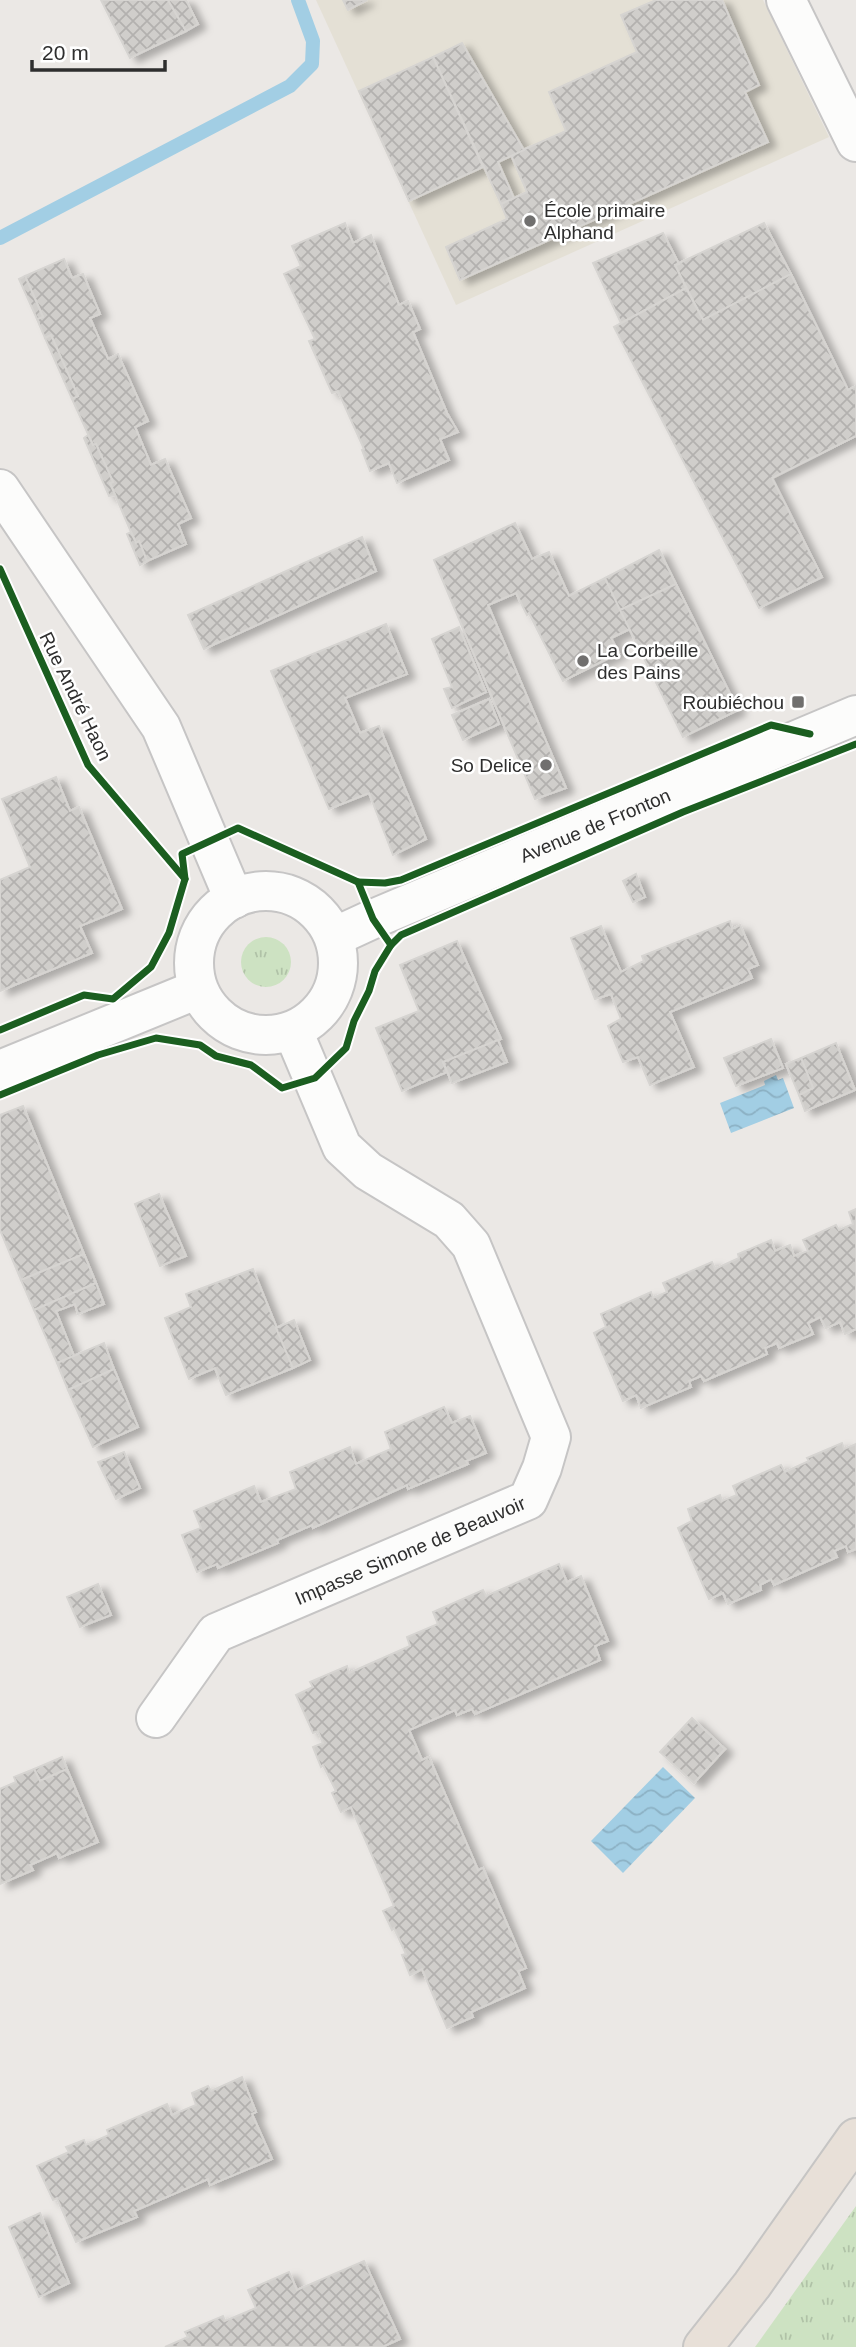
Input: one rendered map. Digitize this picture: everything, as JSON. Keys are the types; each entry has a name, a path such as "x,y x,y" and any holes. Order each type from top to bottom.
{"highway":[{"path":"703,2347 752,2285 856,2138"}],"street":[{"path":"786,0 856,142"},
{"path":"0,489 162,726 234,899"},
{"name":"Avenue de Fronton","path":"334,937 856,715"},
{"path":"256,891 281,892 303,901 322,916 334,937 338,965 332,992 316,1016 293,1031 265,1037 237,1030 213,1013 198,989 194,970 195,949 202,930 213,914 234,899 256,891"},
{"path":"0,1070 198,989"},
{"name":"Impasse Simone de Beauvoir","path":"156,1718 216,1633 528,1500 542,1468 551,1437 471,1245 449,1220 368,1171 342,1147 293,1031"}],"shaded area":[{"name":"École primaire Alphand","path":"316,0 763,0 829,137 456,305"}],"green space":[{"path":"266,937 284,944 291,962 284,980 266,987 248,980 241,962 248,944"},
{"path":"856,2206 856,2347 755,2347"}],"water":[{"path":"776,1075 778,1080 783,1078 794,1108 731,1133 720,1103 765,1085 764,1081"},
{"path":"663,1767 695,1798 623,1873 591,1841"}],"building":[{"path":"101,0 168,0 186,31 130,58"},
{"path":"168,0 186,0 198,24 186,31"},
{"path":"343,0 367,0 348,10"},
{"path":"656,0 722,0 759,85 745,92 768,142 460,280 446,247 507,219 501,204 527,192 511,155 566,131 549,92 637,52 621,15"},
{"path":"462,43 524,150 498,162 514,198 501,204 433,57"},
{"path":"433,57 483,167 409,201 359,91"},
{"path":"345,223 353,243 371,235 399,305 408,301 420,329 413,332 447,413 458,432 440,439 449,460 397,483 389,463 370,471 362,450 364,449 338,391 332,393 309,341 315,339 284,274 301,266 292,246"},
{"path":"764,223 791,274 703,320 675,265"},
{"path":"663,233 679,264 675,265 686,288 621,323 593,263"},
{"path":"64,259 72,278 83,274 100,314 90,318 108,359 118,354 148,421 135,427 151,465 165,459 191,518 178,524 186,544 147,561 139,541 136,543 131,532 96,444 93,445 72,399 78,396 51,335 45,338 37,319 43,317 25,276"},
{"path":"791,274 848,390 856,386 856,436 772,478 822,577 759,608 614,327 686,288 703,320"},
{"path":"25,276 43,317 37,319 19,279"},
{"path":"51,335 78,396 72,399 45,338"},
{"path":"88,435 93,445 96,444 113,482 110,483 115,495 109,496 84,438"},
{"path":"515,523 532,559 549,552 569,596 605,578 630,629 611,638 619,653 563,681 516,593 488,605 566,788 535,799 434,560"},
{"path":"131,532 136,543 139,541 147,561 140,565 127,534"},
{"path":"362,537 376,571 204,649 188,615"},
{"path":"659,550 676,584 620,610 605,578"},
{"path":"676,584 738,710 683,737 620,610"},
{"path":"386,624 407,674 345,698 360,733 379,726 426,839 393,855 369,793 329,809 271,671"},
{"path":"459,627 486,692 452,708 444,689 452,687 432,639"},
{"path":"489,699 499,724 463,740 452,715"},
{"path":"56,777 70,811 79,807 122,909 80,926 92,953 0,991 0,880 30,867 2,799"},
{"path":"636,874 645,897 633,902 623,881"},
{"path":"730,921 732,929 740,925 758,965 748,969 752,978 670,1012 694,1067 650,1085 638,1057 623,1062 608,1026 621,1019 611,994 595,999 571,938 601,926 621,972 644,961 642,956"},
{"path":"457,941 501,1039 443,1062 447,1072 402,1091 376,1028 419,1011 400,965"},
{"path":"771,1039 783,1068 736,1086 724,1058"},
{"path":"498,1040 507,1062 452,1083 443,1062"},
{"path":"836,1043 855,1090 805,1111 799,1095 813,1088 801,1058"},
{"path":"801,1058 813,1088 799,1095 786,1064"},
{"path":"23,1106 84,1254 21,1280 0,1230 0,1115"},
{"path":"159,1194 186,1256 160,1266 135,1204"},
{"path":"856,1209 856,1329 845,1334 840,1322 826,1328 820,1317 808,1323 813,1334 779,1348 777,1343 765,1348 767,1354 704,1381 701,1376 689,1381 691,1387 641,1408 636,1395 623,1401 594,1333 606,1327 601,1314 651,1292 653,1298 667,1292 663,1283 712,1262 715,1269 739,1258 738,1254 771,1240 775,1251 790,1245 794,1256 808,1251 803,1240 836,1225 839,1230 853,1224 849,1212"},
{"path":"84,1254 96,1283 34,1310 21,1280"},
{"path":"253,1269 293,1368 226,1395 215,1368 189,1379 165,1318 191,1307 186,1294"},
{"path":"96,1283 104,1304 78,1314 75,1304 56,1311 74,1356 57,1363 34,1310"},
{"path":"294,1320 310,1360 293,1368 276,1328"},
{"path":"104,1343 114,1369 68,1390 57,1363"},
{"path":"114,1369 138,1427 93,1447 68,1390"},
{"path":"444,1407 452,1423 470,1416 486,1453 466,1461 468,1464 408,1489 407,1485 218,1568 217,1564 197,1572 182,1535 201,1528 194,1511 254,1486 261,1502 296,1489 290,1472 350,1447 356,1464 391,1449 385,1432"},
{"path":"842,1443 844,1449 856,1444 856,1549 848,1552 846,1546 834,1551 837,1557 774,1585 771,1579 760,1585 761,1590 728,1604 723,1593 709,1599 678,1528 692,1521 688,1509 720,1495 722,1501 737,1495 733,1486 781,1465 785,1472 809,1461 807,1458"},
{"path":"124,1452 140,1488 116,1499 98,1462"},
{"path":"559,1564 567,1582 581,1576 608,1641 595,1646 600,1660 475,1714 472,1709 457,1715 455,1710 409,1730 422,1760 429,1757 478,1870 483,1868 526,1968 518,1971 525,1988 471,2012 473,2017 447,2028 422,1969 410,1975 402,1955 406,1954 383,1911 394,1906 351,1807 341,1812 332,1793 336,1791 323,1765 321,1767 313,1747 323,1743 318,1731 313,1733 296,1695 313,1687 310,1682 347,1666 349,1673 410,1646 407,1637 438,1624 433,1612 483,1590 486,1596"},
{"path":"98,1584 111,1615 80,1627 67,1597"},
{"path":"692,1718 725,1749 694,1783 660,1752"},
{"path":"62,1757 67,1769 40,1781 34,1769"},
{"path":"34,1769 40,1781 67,1769 98,1842 59,1858 57,1853 30,1865 33,1870 0,1884 0,1789 16,1782 14,1777"},
{"path":"242,2077 256,2112 252,2114 272,2159 210,2185 208,2179 134,2211 137,2217 76,2242 57,2198 53,2200 37,2166 69,2152 66,2147 84,2140 86,2145 109,2135 107,2130 167,2104 172,2115 196,2105 192,2093 208,2086 211,2091"},
{"path":"40,2213 69,2283 39,2297 9,2227"},
{"path":"364,2261 400,2339 382,2347 165,2347 188,2337 185,2332 223,2316 225,2321 256,2308 248,2290 289,2272 297,2290"}],"waterway":[{"path":"0,238 290,86 312,64 313,41 298,0"}],"cycle path":[{"name":"Rue André Haon","path":"0,569 88,765 185,879"},
{"path":"358,882 385,883 401,880 771,725 810,734"},
{"path":"391,945 401,935 683,812 856,744"},
{"path":"0,1030 84,995 113,999 151,967 169,933 185,879 182,854 238,828 358,882 373,919 391,945 375,971 346,1048 315,1078 282,1088 251,1065 216,1056 200,1045 156,1038 98,1055 0,1095"}],"place":[{"name":"École primaire Alphand","path":"530,221"},
{"name":"La Corbeille des Pains","path":"583,661"},
{"name":"Roubiéchou","path":"798,702"},
{"name":"So Delice","path":"546,765"}]}
